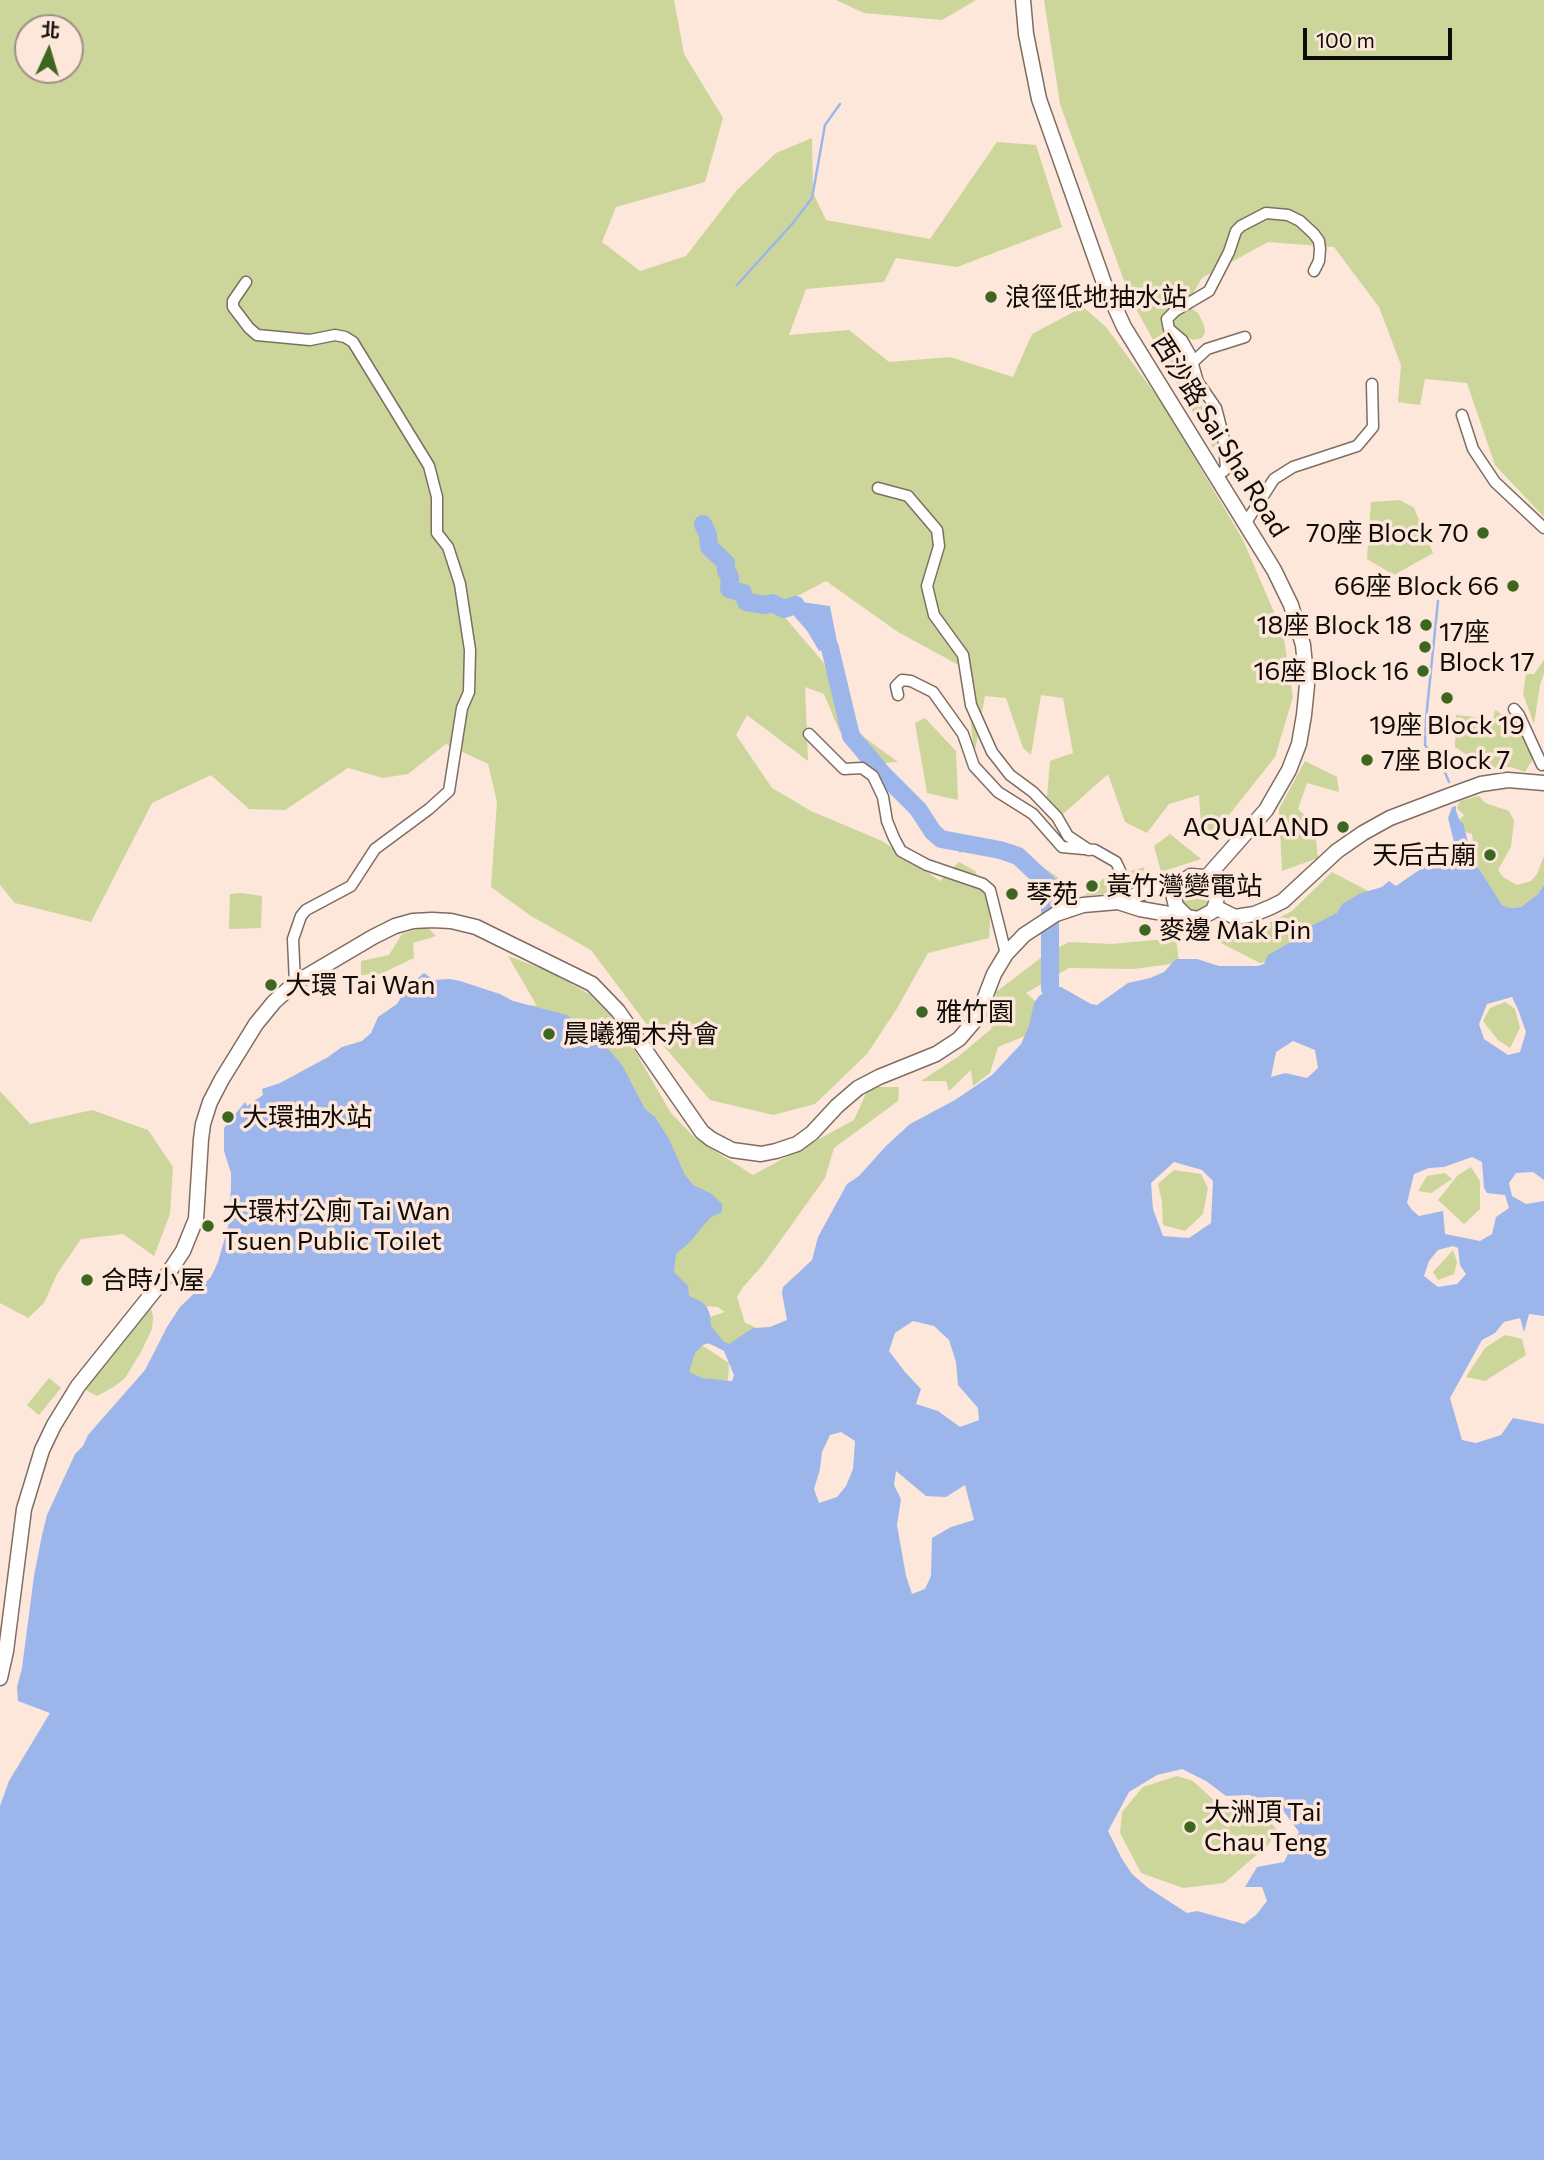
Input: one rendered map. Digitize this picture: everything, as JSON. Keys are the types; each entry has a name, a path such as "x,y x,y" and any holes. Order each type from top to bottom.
{"main road":[{"name":"西沙路 Sai Sha Road","path":"1023,0 1026,34 1040,99 1100,275 1125,327 1281,582 1296,618 1305,657 1307,685 1304,715 1294,758 1276,796 1245,836 1206,878"},
{"path":"1215,907 1236,917 1254,914 1283,901 1337,851 1390,818 1481,784 1512,779 1540,782"},
{"path":"0,1678 6,1651 24,1509 50,1431 71,1397 184,1251 197,1212 201,1139 210,1102 256,1024 274,1002 295,983 373,937 404,923 442,920 476,927 592,984 618,1011 702,1132 732,1150 761,1154 797,1144 858,1088 936,1054 959,1039 977,1018 994,974 1006,954 1024,935 1050,917 1083,905 1118,902 1150,890 1178,884 1191,876 1206,878 1216,891 1217,899 1210,914 1202,918 1140,909 1118,902"},
{"path":"1178,884 1174,898 1176,906 1186,916"}],"street":[{"path":"1216,476 1226,469 1223,435 1215,404 1198,382 1186,346 1169,330 1167,319 1209,290 1229,252 1236,231 1269,213 1288,215 1300,221 1314,234 1319,241 1319,261 1314,271"},
{"path":"246,282 233,301 233,307 257,335 310,340 335,335 353,342 429,466 437,497 437,533 448,547 460,584 470,650 469,692 463,708 449,791 375,849 351,886 306,910 301,916 293,939 295,983"},
{"path":"1192,363 1206,349 1245,337"},
{"path":"1245,524 1274,479 1293,467 1357,446 1373,427 1372,384"},
{"path":"1462,415 1473,449 1496,481 1544,528"},
{"path":"878,488 908,496 937,530 939,547 927,586 934,615 963,656 971,705 992,752 1010,775 1033,792 1057,817 1068,836 1089,850"},
{"path":"898,695 896,686 902,680 911,681 933,692 963,734 974,766 998,792 1033,814 1062,848 1095,850 1116,862 1123,877 1118,902"},
{"path":"1514,709 1543,762 1540,782"},
{"path":"810,734 845,769 862,768 873,776 883,797 887,821 901,851 927,865 983,884 990,890 1006,954"}],"green space":[{"path":"0,0 674,0 684,54 723,118 705,182 616,207 602,242 640,271 686,256 737,190 776,153 812,138 813,193 826,220 930,239 997,142 1036,145 1062,227 957,267 896,258 884,282 806,289 789,335 849,330 889,362 950,357 1013,377 1032,334 1083,307 1106,327 1162,403 1243,540 1283,633 1293,697 1275,757 1225,820 1202,838 1199,795 1169,804 1147,833 1125,822 1108,774 1063,814 1047,797 1050,761 1073,753 1063,698 1041,695 1031,755 1023,748 1006,698 985,696 974,756 966,669 898,632 826,581 776,607 823,662 853,729 898,762 865,764 839,730 824,694 805,687 808,761 747,715 736,735 772,788 811,811 882,841 940,881 959,862 975,871 991,905 989,938 928,953 867,1054 815,1104 773,1115 710,1100 656,1037 591,950 531,916 491,887 497,802 488,764 446,744 408,774 383,778 348,768 285,810 249,809 211,775 152,803 91,922 15,903 0,885"},
{"path":"836,0 976,0 942,20 864,13"},
{"path":"1044,0 1544,0 1544,517 1495,465 1467,383 1425,379 1420,405 1398,402 1401,365 1379,307 1334,247 1268,242 1202,278 1186,305 1198,313 1205,332 1202,338 1193,340 1176,333 1186,374 1219,440 1213,448 1131,300 1060,104"},
{"path":"1400,500 1414,508 1433,553 1394,575 1367,559 1371,502"},
{"path":"1544,660 1534,724 1523,694 1526,674 1534,674"},
{"path":"1495,710 1514,722 1531,748 1533,759 1525,772 1511,767 1487,768 1455,747 1456,715 1493,719"},
{"path":"925,718 956,751 958,800 927,793 915,723"},
{"path":"1305,761 1337,777 1339,792 1307,783 1298,809 1314,823 1318,858 1282,871 1279,809"},
{"path":"1477,796 1485,803 1509,811 1514,821 1511,847 1498,870 1503,877 1517,885 1531,881 1544,856 1544,885 1538,894 1521,907 1510,908 1502,905 1481,876 1472,834 1452,828 1464,815 1457,808 1460,801"},
{"path":"957,834 1015,845 1071,886 1048,905 1022,861 975,849 959,853"},
{"path":"1170,834 1201,859 1161,872 1154,846"},
{"path":"1145,867 1133,891 1084,896 1103,879"},
{"path":"1332,872 1368,891 1323,952 1260,963 1219,942 1260,928 1292,911"},
{"path":"1195,885 1204,889 1208,898 1204,907 1195,911 1186,907 1182,898 1186,889"},
{"path":"230,894 262,896 261,928 229,929"},
{"path":"426,926 436,936 413,943 414,958 380,974 361,975 361,961 389,955 402,934"},
{"path":"1176,938 1179,963 1133,969 1069,968 1026,993 1035,1001 1035,1032 998,1047 990,1073 973,1086 971,1070 949,1091 946,1081 921,1081 959,1056 991,1029 996,992 1046,954 1069,942 1111,944"},
{"path":"508,956 548,971 589,994 621,1027 671,1113 696,1139 753,1175 854,1120 869,1087 899,1087 898,1101 834,1148 825,1178 737,1297 745,1323 770,1339 739,1355 698,1340 688,1324 725,1312 718,1307 692,1305 663,1274 531,1005 537,1006"},
{"path":"1505,1002 1515,1009 1520,1028 1510,1048 1498,1040 1483,1021 1490,1008"},
{"path":"0,1091 30,1124 92,1110 148,1130 173,1167 170,1214 154,1256 123,1234 81,1239 57,1274 44,1303 28,1318 0,1303"},
{"path":"1471,1167 1480,1181 1480,1209 1464,1224 1438,1200 1458,1175"},
{"path":"1174,1170 1201,1174 1208,1188 1203,1214 1185,1231 1163,1225 1158,1184"},
{"path":"1445,1173 1452,1179 1431,1193 1418,1191 1427,1176"},
{"path":"1453,1250 1457,1262 1454,1274 1438,1280 1433,1272"},
{"path":"149,1305 153,1317 152,1329 125,1378 97,1396 82,1388 123,1343 133,1324"},
{"path":"1505,1335 1522,1339 1526,1355 1485,1381 1466,1377 1485,1348"},
{"path":"700,1344 729,1363 728,1380 692,1384 686,1365"},
{"path":"49,1378 61,1388 39,1415 27,1405"},
{"path":"1177,1776 1193,1781 1215,1801 1236,1811 1260,1810 1277,1830 1263,1853 1259,1853 1224,1883 1183,1888 1141,1873 1120,1833 1122,1812 1143,1787"}],"water":[{"path":"794,601 830,606 838,647 819,651 808,632 789,610"},
{"path":"1456,806 1463,823 1472,858 1502,905 1510,908 1521,907 1538,894 1544,885 1544,1180 1533,1172 1516,1173 1509,1183 1512,1196 1526,1204 1544,1201 1544,1316 1529,1314 1524,1332 1520,1318 1504,1322 1495,1333 1482,1340 1450,1398 1462,1440 1476,1443 1501,1435 1513,1418 1544,1424 1544,2160 0,2160 0,1806 9,1781 50,1713 18,1701 17,1687 42,1535 47,1515 75,1454 88,1435 145,1370 180,1307 211,1277 228,1227 231,1173 224,1151 224,1128 245,1102 247,1106 263,1095 262,1089 280,1083 342,1047 362,1041 371,1033 378,1017 397,1004 408,986 424,973 434,980 460,981 513,1001 567,1015 610,1051 622,1065 645,1109 655,1117 669,1139 685,1175 693,1185 712,1194 722,1204 722,1212 710,1218 676,1254 674,1272 688,1286 689,1296 707,1307 711,1326 724,1342 729,1344 753,1328 770,1327 787,1320 783,1287 812,1260 818,1237 847,1184 859,1176 910,1124 955,1100 992,1075 1021,1044 1029,1026 1034,1003 1039,996 1054,986 1061,987 1097,1005 1128,983 1164,972 1176,959 1197,959 1219,966 1264,964 1268,955 1293,941 1309,927 1337,913 1342,904 1361,893 1382,887 1389,881 1396,886 1453,851 1454,842 1448,818 1452,807","holes":["1512,997 1526,1032 1520,1052 1508,1055 1484,1039 1479,1024 1487,1004","1293,1041 1315,1050 1318,1068 1307,1078 1285,1073 1271,1077 1276,1052","1472,1157 1482,1162 1484,1188 1487,1193 1505,1195 1509,1208 1496,1217 1492,1234 1480,1241 1445,1234 1443,1211 1419,1216 1412,1210 1407,1203 1414,1174 1429,1168 1444,1167","1174,1162 1202,1170 1213,1181 1211,1223 1189,1238 1163,1236 1153,1209 1151,1183","1453,1246 1458,1248 1460,1265 1466,1274 1457,1284 1438,1287 1424,1276 1429,1261 1438,1250","913,1321 934,1326 949,1340 956,1362 958,1385 978,1408 979,1420 960,1427 938,1411 916,1404 921,1389 889,1351 895,1333","709,1343 724,1351 734,1375 732,1381 702,1378 689,1372 695,1353","841,1432 855,1441 853,1469 846,1486 837,1497 819,1503 814,1489 822,1452 830,1435","896,1471 926,1496 946,1497 965,1485 974,1520 951,1527 932,1538 931,1576 925,1589 912,1594 897,1525 901,1499 894,1485","1182,1769 1206,1781 1226,1796 1250,1795 1264,1804 1282,1809 1299,1832 1284,1862 1257,1867 1245,1887 1262,1887 1267,1901 1256,1915 1244,1924 1197,1911 1187,1913 1147,1887 1132,1874 1108,1831 1129,1792 1157,1775"]}],"waterway":[{"path":"737,285 812,198 825,125 840,104"},
{"path":"703,524 709,547 726,563 726,571 730,577 729,589 743,593 746,602 766,605 772,603 784,609 796,605"},
{"path":"1438,601 1425,745 1444,770 1449,782"},
{"path":"830,648 851,736 882,773 918,809 933,832 941,839 1018,856 1050,886 1050,989"}],"place":[{"name":"浪徑低地抽水站","path":"991,297"},
{"name":"70座 Block 70","path":"1483,533"},
{"name":"66座 Block 66","path":"1513,586"},
{"name":"18座 Block 18","path":"1426,625"},
{"name":"17座 Block 17","path":"1425,647"},
{"name":"16座 Block 16","path":"1423,671"},
{"name":"19座 Block 19","path":"1447,698"},
{"name":"7座 Block 7","path":"1367,760"},
{"name":"AQUALAND","path":"1343,827"},
{"name":"天后古廟","path":"1490,855"},
{"name":"黃竹灣變電站","path":"1092,886"},
{"name":"琴苑","path":"1012,894"},
{"name":"麥邊 Mak Pin","path":"1145,930"},
{"name":"大環 Tai Wan","path":"271,985"},
{"name":"雅竹園","path":"922,1012"},
{"name":"晨曦獨木舟會","path":"549,1034"},
{"name":"大環抽水站","path":"228,1117"},
{"name":"大環村公廁 Tai Wan Tsuen Public Toilet","path":"208,1226"},
{"name":"合時小屋","path":"87,1280"},
{"name":"大洲頂 Tai Chau Teng","path":"1190,1827"}]}
